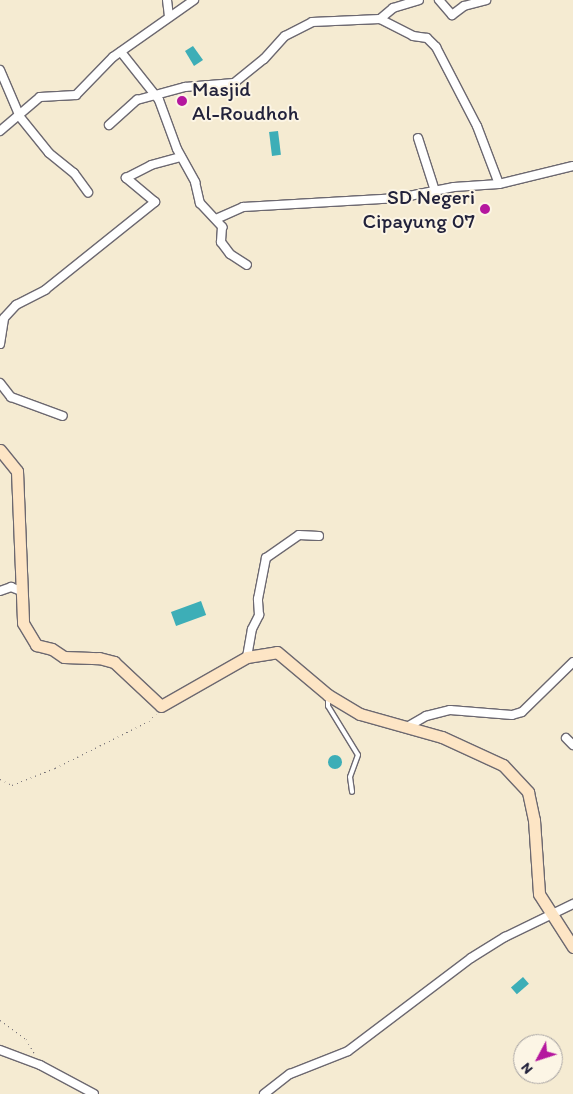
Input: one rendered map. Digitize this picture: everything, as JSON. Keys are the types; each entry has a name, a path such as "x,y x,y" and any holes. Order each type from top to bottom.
{"street":[{"path":"167,0 169,16"},
{"path":"0,131 20,117 40,97 76,95 104,65 169,16 194,0"},
{"path":"380,19 393,8 419,0"},
{"path":"439,0 452,15 464,6 486,0"},
{"path":"109,125 128,106 155,94 198,85 234,83 262,62 285,36 312,22 380,19 413,36 427,38 436,47 477,126 499,184"},
{"path":"121,52 155,94 181,157 195,182 200,203 222,226 221,242 230,254 247,265"},
{"path":"0,70 20,117 46,149 74,173 88,192"},
{"path":"418,138 434,191"},
{"path":"0,344 4,318 16,306 45,290 155,202 126,178 151,164 181,157"},
{"path":"216,218 243,207 378,200 434,191 499,184 573,166"},
{"path":"0,384 11,397 63,416"},
{"path":"0,450 16,471 23,623 36,644 52,649 64,658 99,658 114,662 133,677 158,706 167,704 190,688 247,657 277,652 328,695 360,714 442,737 477,752 510,770 524,786 534,820 537,886 552,916 573,947"},
{"path":"247,657 251,634 259,615 258,598 266,558 299,535 319,536"},
{"path":"0,591 11,587 21,591"},
{"path":"407,727 426,716 450,710 522,712 573,662"},
{"path":"566,738 573,745"},
{"path":"264,1094 290,1074 348,1051 471,958 523,926 552,916 573,904"},
{"path":"0,1050 40,1065 94,1094"}],"lane":[{"path":"328,695 328,706 358,755 350,777 352,792"}],"path":[{"path":"0,779 12,785 55,768 150,721 158,712 158,706"},
{"path":"0,1020 26,1039 40,1065"}],"water":[{"path":"193,46 203,60 194,66 185,51"},
{"path":"278,131 281,155 272,156 269,132"},
{"path":"201,601 206,615 176,626 171,612"},
{"path":"332,755 338,755 342,762 338,769 332,769 328,765 328,759"},
{"path":"523,977 529,984 517,994 511,987"}],"place":[{"name":"Masjid Al-Roudhoh","path":"182,101"},
{"name":"SD Negeri Cipayung 07","path":"485,209"}]}
